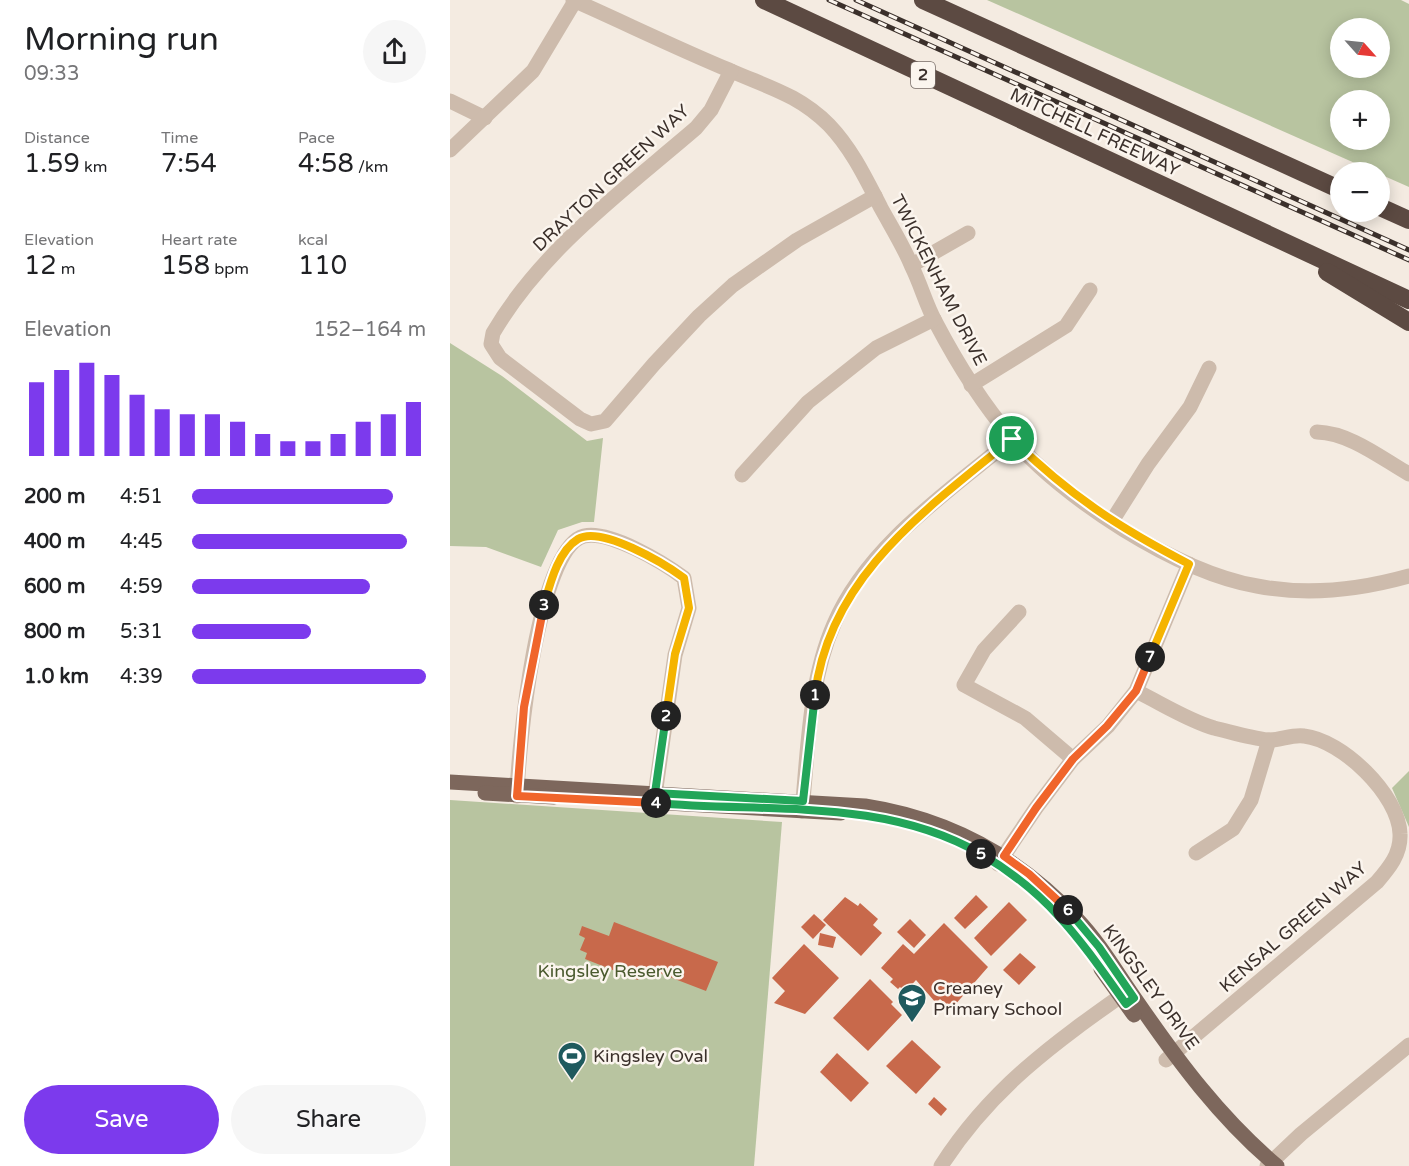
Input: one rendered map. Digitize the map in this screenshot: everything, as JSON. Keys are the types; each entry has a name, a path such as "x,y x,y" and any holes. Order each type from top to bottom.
{"highway":[{"name":"MITCHELL FREEWAY","path":"764,0 1409,300"},
{"path":"923,0 1330,185"},
{"path":"1390,211 1409,220"},
{"path":"1280,240 1347,285 1409,322"}],"main road":[{"name":"KINGSLEY DRIVE","path":"450,782 517,790"},
{"name":"KINGSLEY DRIVE","path":"450,790 517,790 803,806 864,814 907,823 1001,860 1047,902 1071,928 1127,997 1211,1118 1269,1165"}],"street":[{"name":"TWICKENHAM DRIVE","path":"574,0 731,71 777,87 822,118 851,153 875,196 912,265 934,319 971,385 1012,439 1053,479 1130,534 1189,564 1243,584 1311,591 1365,587 1409,576"},
{"path":"450,150 524,81 540,62 574,0"},
{"name":"DRAYTON GREEN WAY","path":"731,71 711,110 696,128 586,223 534,277 493,333 493,350 500,358 585,422 605,422 699,315 733,285 796,240 875,196"},
{"path":"450,101 485,118"},
{"path":"912,265 968,233"},
{"path":"971,385 1066,326 1090,291"},
{"path":"742,475 808,402 876,348 934,319"},
{"path":"1112,521 1148,464 1190,406 1209,368"},
{"path":"1317,432 1350,440 1409,474"},
{"path":"803,806 816,682 834,623 867,569 901,531 1012,439"},
{"path":"517,790 524,707 550,586 569,548 577,539 593,536 627,545 684,578 689,608 675,654 654,798"},
{"path":"1001,860 1073,759 1107,726 1136,691 1189,564"},
{"path":"1019,612 984,650 964,686 1025,718 1073,759"},
{"name":"KENSAL GREEN WAY","path":"1136,691 1211,727 1269,740 1304,736 1333,747 1362,768 1394,809 1400,835 1398,850 1389,868 1377,882 1170,1057"},
{"path":"1196,852 1233,829 1251,800 1269,740"},
{"path":"941,1166 972,1121 1019,1072 1127,997"},
{"path":"953,1166 980,1127 1026,1080 1127,997"},
{"path":"1269,1165 1409,1045"}],"green space":[{"path":"987,0 1401,0 1409,4 1409,187 1390,179 1390,162 1353,162"},
{"path":"450,343 502,376 587,441 603,438 594,522 582,522 558,530 541,567 486,547 450,546"},
{"path":"1409,771 1409,827 1392,788"},
{"name":"Kingsley Reserve","path":"450,800 782,822 754,1166 450,1166"}],"building":[{"path":"976,895 988,907 965,929 954,918"},
{"path":"845,897 858,906 860,903 878,919 873,925 882,933 861,956 823,920"},
{"path":"1009,902 1027,920 991,956 974,938"},
{"path":"814,914 826,925 813,939 801,927"},
{"path":"910,919 926,935 914,948 897,932"},
{"path":"614,922 718,962 706,991 654,971 652,977 641,973 638,980 585,959 587,953 580,950 585,938 579,935 582,926 609,936"},
{"path":"944,923 988,967 954,1006 951,1003 948,1006 940,999 936,1003 916,980 905,992 900,987 898,989 890,982 893,979 881,968 903,944 914,954"},
{"path":"820,933 836,937 833,948 818,945"},
{"path":"804,944 839,978 805,1014 774,1003 785,991 772,978"},
{"path":"1020,953 1036,967 1019,985 1003,970"},
{"path":"870,979 893,1002 891,1004 902,1015 868,1051 833,1018"},
{"path":"912,1040 941,1067 916,1094 886,1066"},
{"path":"837,1053 869,1083 851,1102 820,1072"},
{"path":"934,1097 947,1109 941,1116 928,1104"}],"railway":[{"path":"829,0 1409,260"},
{"path":"856,0 1409,250"}],"place":[{"name":"Creaney Primary School","path":"912,1024"},
{"name":"Kingsley Oval","path":"572,1082"}],"route":[{"path":"1012,439 1070,493 1130,534 1189,564 1136,691 1107,726 1073,759 1004,856 1051,893 1079,921 1134,998 1126,1004 1094,957 1047,902 998,864 935,832 884,817 864,814 517,796 524,707 543,610 558,565 577,539 593,536 627,545 684,578 689,608 675,654 655,793 803,801 816,682 834,623 867,569 901,531 1012,439"}]}
